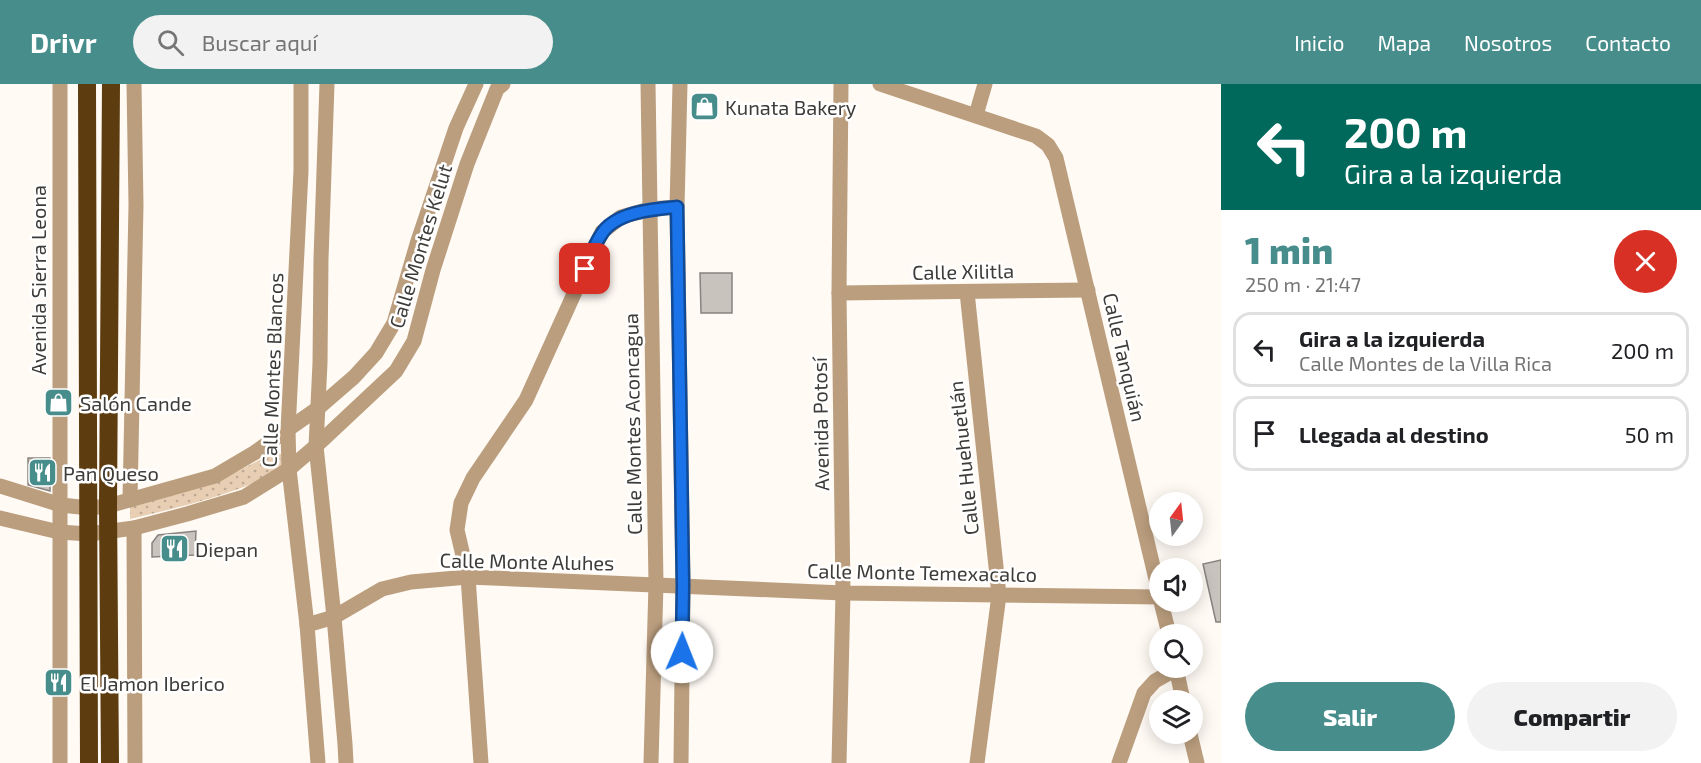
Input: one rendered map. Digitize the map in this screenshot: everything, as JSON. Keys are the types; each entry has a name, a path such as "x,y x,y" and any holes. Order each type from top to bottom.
{"highway":[{"path":"87,84 88,763"},
{"path":"110,763 108,506 111,84"},
{"path":"88,303 110,302"}],"street":[{"name":"Avenida Sierra Leona","path":"60,84 60,763"},
{"path":"130,500 136,205 134,84"},
{"name":"Calle Montes Blancos","path":"302,84 301,171 288,430 289,469 308,625 318,763"},
{"path":"327,84 316,446 334,617 346,763"},
{"name":"Calle Montes Kelut","path":"0,486 61,505 89,508 108,506 215,476 254,453 317,409 354,377 376,353 394,323 417,244 456,128 476,84"},
{"name":"Calle Montes Aconcagua","path":"648,84 656,584 651,763"},
{"path":"680,84 677,207 683,585 681,763"},
{"name":"Avenida Potosí","path":"839,763 843,593 839,293 841,84"},
{"path":"880,84 923,90 976,115 985,84"},
{"name":"Calle Montes Kelut","path":"0,518 59,532 89,534 134,528 244,497 289,469 316,446 396,371 414,341 433,270 467,164 498,86"},
{"name":"Calle Tanquián","path":"976,115 1036,136 1048,145 1056,158 1151,558"},
{"path":"481,763 468,577 457,530 461,503 473,478 526,400 602,232 621,217 650,209 677,207"},
{"name":"Calle Xilitla","path":"839,293 1088,290"},
{"name":"Calle Huehuetlán","path":"967,292 999,596 977,763"},
{"path":"134,528 135,763"},
{"name":"Calle Monte Aluhes","path":"308,625 334,617 382,589 411,582 468,577 683,585"},
{"name":"Calle Monte Temexacalco","path":"683,585 843,593 1149,596"},
{"path":"1119,763 1144,693 1160,678"},
{"path":"1192,744 1197,763"}],"shaded area":[{"path":"279,453 284,456 280,471 261,480 206,500 130,519 130,503 221,480 267,456"}],"building":[{"path":"700,273 732,273 732,313 701,313"},
{"name":"Pan Queso","path":"28,458 50,458 50,491 28,485"},
{"name":"Diepan","path":"196,531 195,555 152,557 152,543 158,535"},
{"path":"1221,560 1221,622 1216,622 1203,564"}],"place":[{"name":"Kunata Bakery","path":"704,107"},
{"name":"Salón Cande","path":"59,403"},
{"name":"Pan Queso","path":"42,473"},
{"name":"Diepan","path":"174,549"},
{"name":"El Jamon Iberico","path":"59,683"}],"route":[{"path":"585,269 602,232 621,217 650,209 677,207 682,652"}]}
